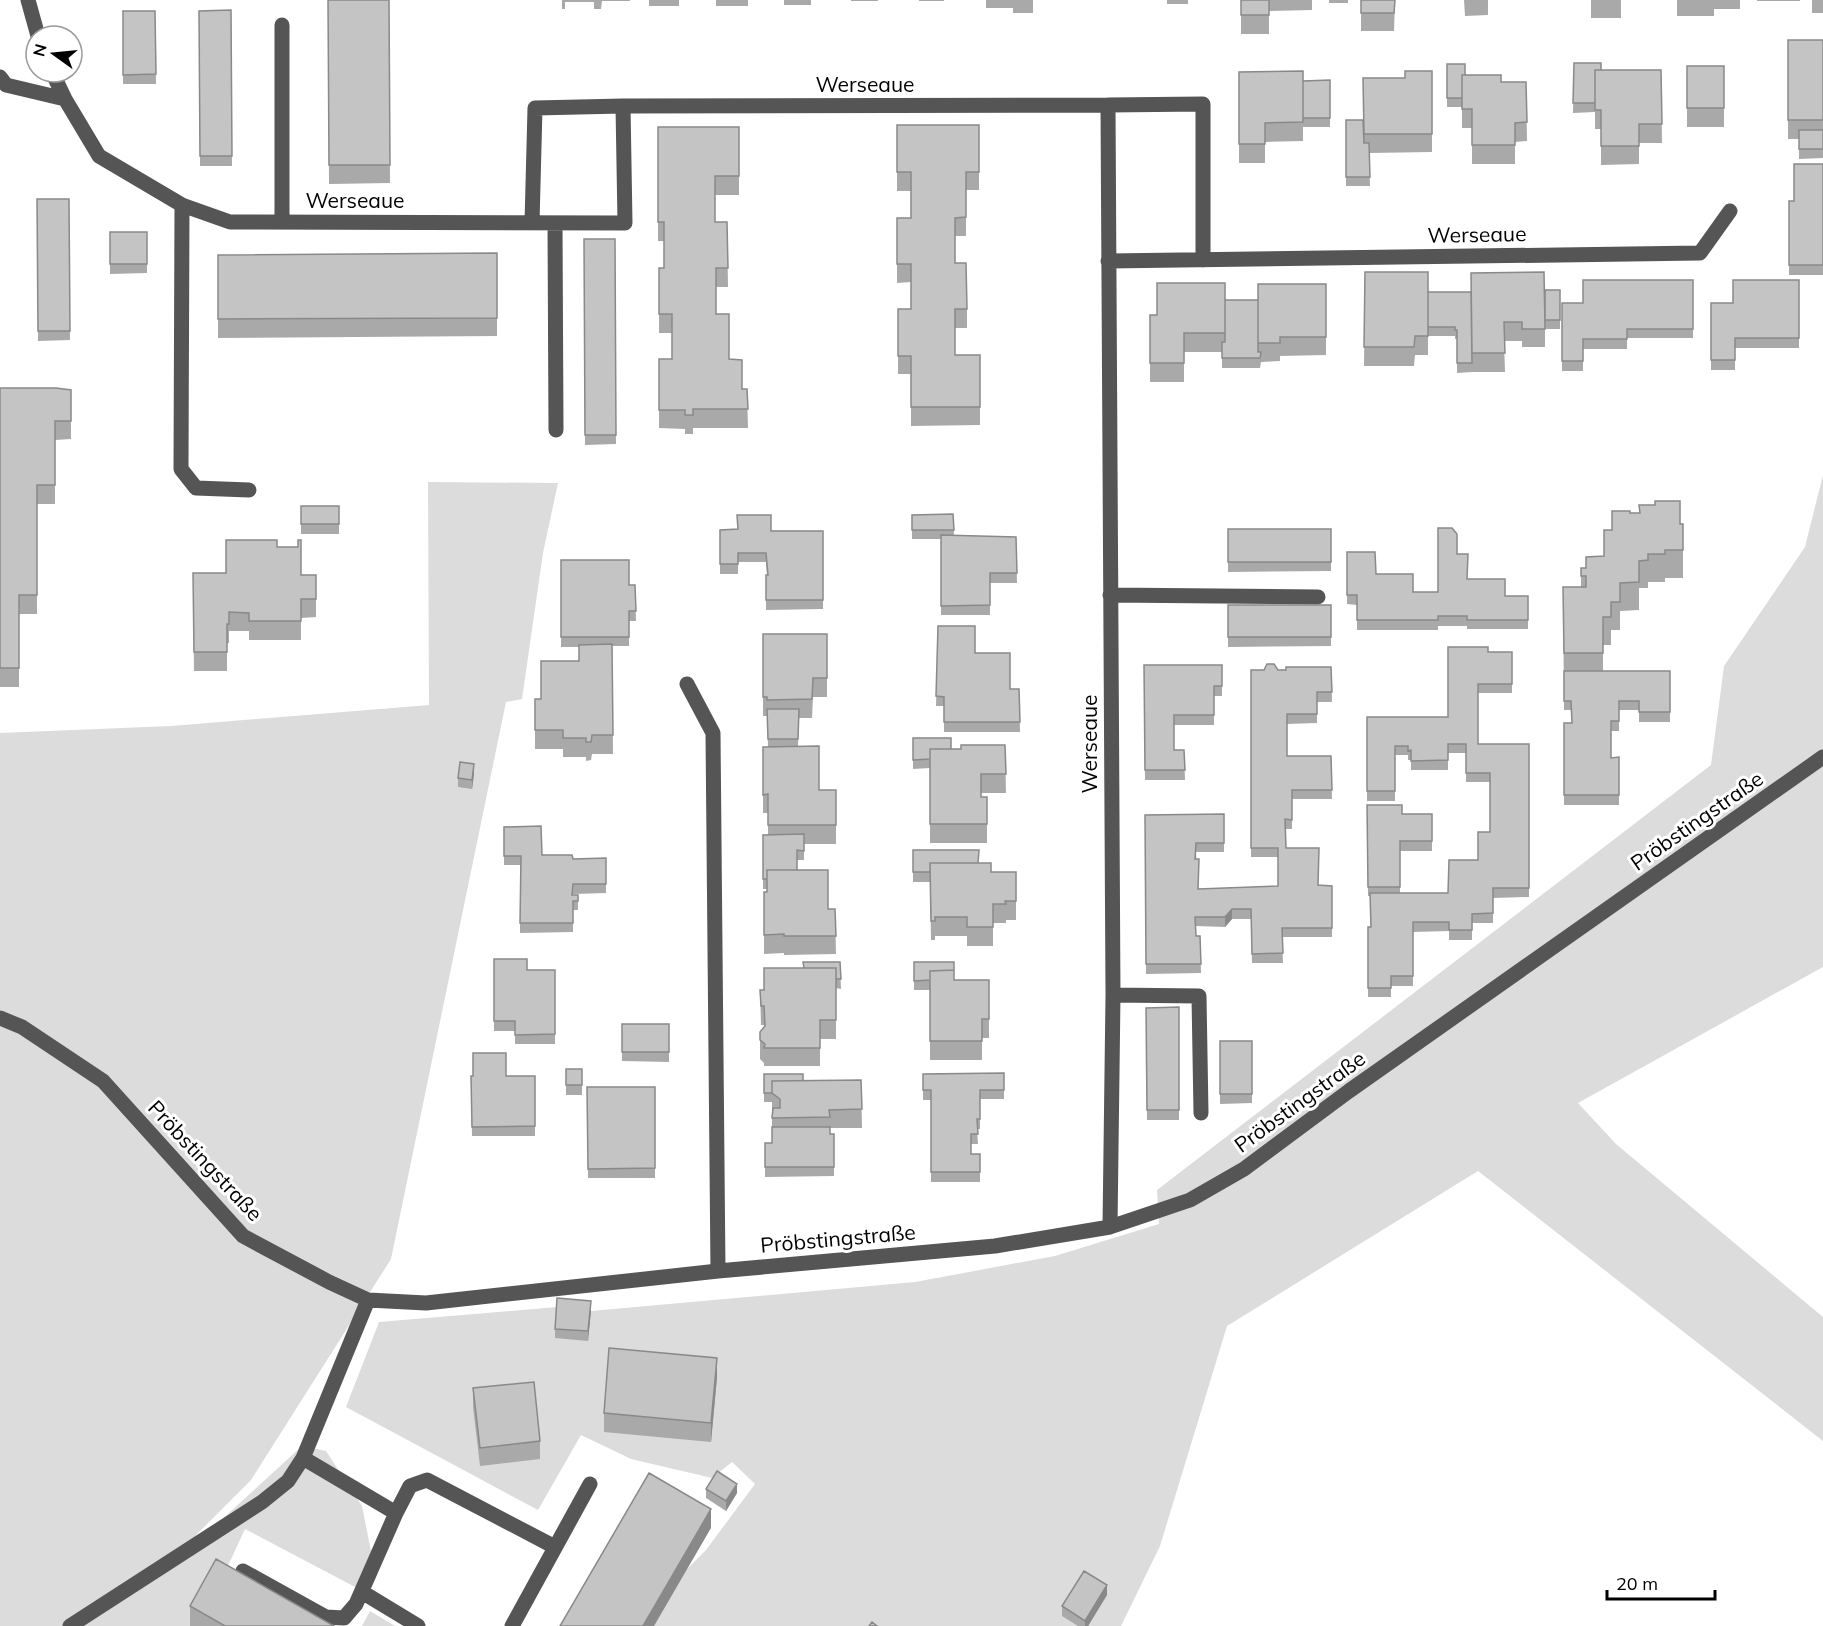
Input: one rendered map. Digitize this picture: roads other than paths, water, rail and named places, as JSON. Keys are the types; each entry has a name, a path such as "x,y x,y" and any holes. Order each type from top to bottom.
{"street":[{"path":"28,0 35,24"},
{"path":"282,25 282,222"},
{"path":"0,77 6,85 65,99"},
{"name":"Werseaue","path":"58,84 99,156 182,205 230,222 625,223 623,106"},
{"name":"Werseaue","path":"531,223 535,108 1203,104 1203,260"},
{"name":"Werseaue","path":"1108,105 1113,995 1110,1227"},
{"path":"182,205 181,469 196,488 249,490"},
{"name":"Werseaue","path":"1108,261 1700,253 1730,211"},
{"path":"555,223 556,430"},
{"path":"1110,595 1318,597"},
{"path":"687,684 713,733 718,1271"},
{"name":"Pröbstingstraße","path":"0,1018 22,1027 103,1081 243,1236 328,1282 368,1300 426,1303 718,1271 995,1246 1110,1227 1190,1200 1244,1169 1349,1091 1823,757"},
{"path":"1113,995 1199,996 1201,1113"},
{"path":"70,1626 262,1502 288,1481 303,1458 368,1300"},
{"path":"303,1458 396,1513"},
{"path":"243,1571 326,1617 344,1618 356,1604 362,1592 410,1486 427,1480 555,1547"},
{"path":"512,1626 591,1484"},
{"path":"362,1592 418,1626"}]}
